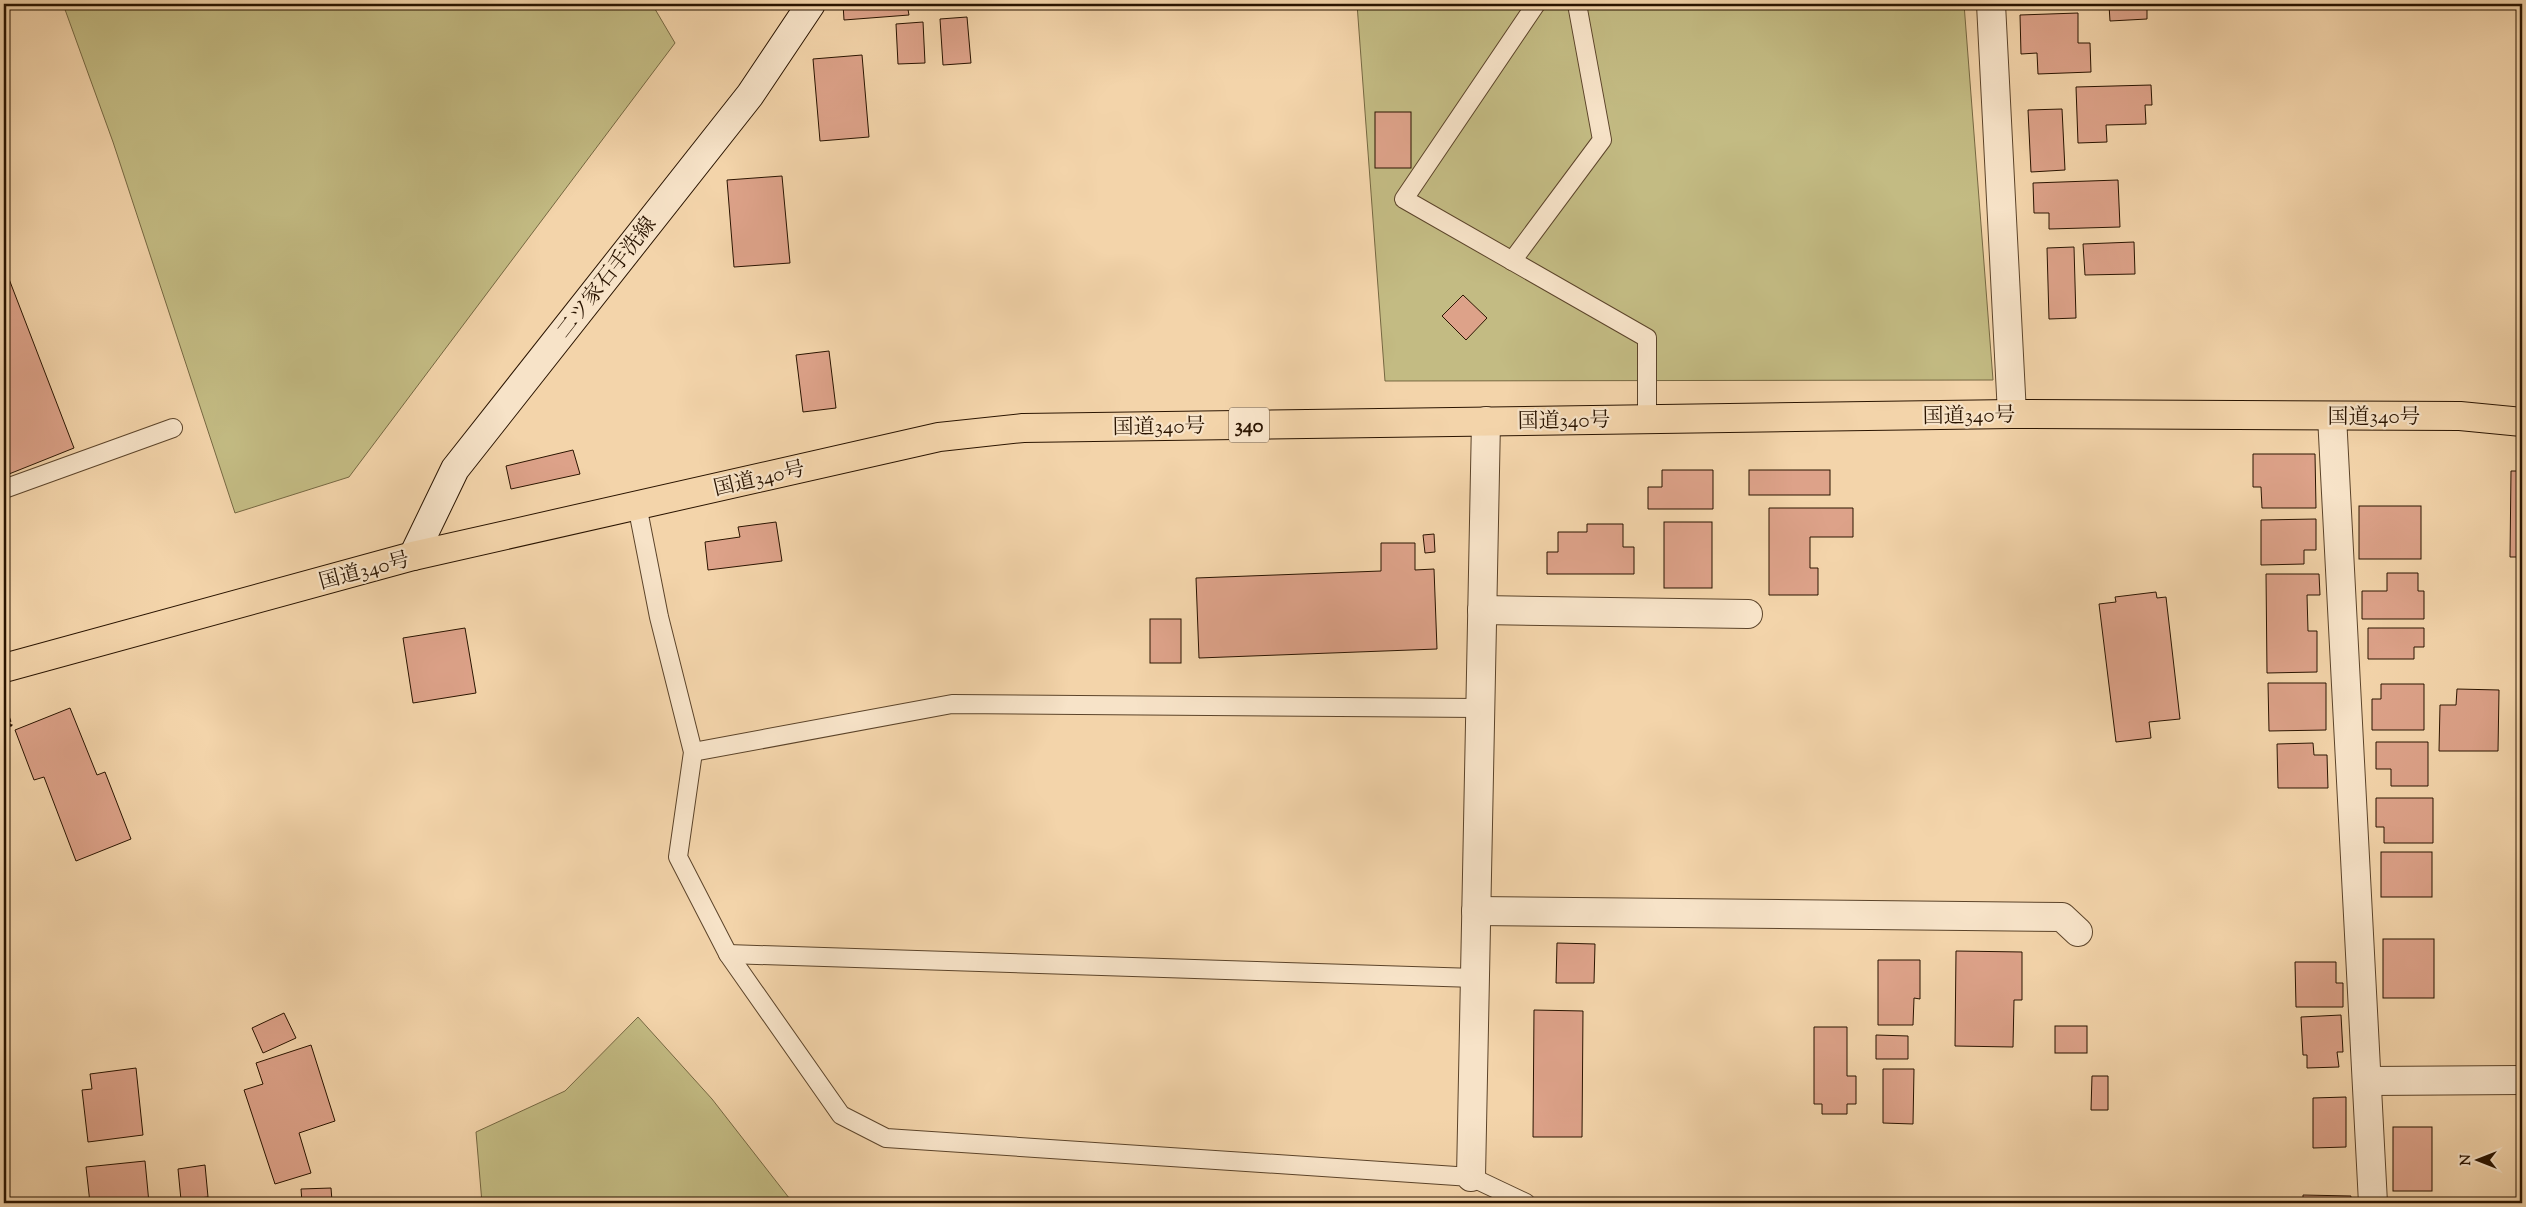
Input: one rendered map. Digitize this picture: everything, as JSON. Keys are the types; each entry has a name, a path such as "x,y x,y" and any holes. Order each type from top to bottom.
{"highway":[{"name":"国道340号","path":"4,668 413,556 939,437 1023,428 2012,414 2460,416 2522,422"}],"street":[{"name":"二ツ家石手洗線","path":"413,556 455,469 750,95 811,4"},
{"path":"1991,4 2012,414"},
{"path":"2332,416 2373,1203"},
{"path":"1470,1177 1486,421"},
{"path":"1482,610 1748,614"},
{"path":"1476,911 2062,917 2078,932"},
{"path":"2368,1081 2522,1080"}],"lane":[{"path":"1536,4 1404,199 1647,338 1647,420"},
{"path":"1512,261 1602,140 1577,4"},
{"path":"4,489 173,428"},
{"path":"637,505 659,617 693,752 678,858 728,954 841,1115 886,1138 1470,1177 1526,1203"},
{"path":"693,752 952,704 1480,708"},
{"path":"728,954 1475,978"}],"path":[{"path":"4,717 8,716 11,725 4,727"}],"shaded area":[{"path":"63,4 652,4 675,43 349,477 235,513 113,142"},
{"path":"1357,4 1964,4 1993,380 1385,381"},
{"path":"638,1017 712,1099 793,1203 482,1203 476,1132 565,1091"}],"building":[{"path":"843,4 907,4 909,15 844,20"},
{"path":"2147,4 2147,19 2110,21 2109,5"},
{"path":"2078,13 2078,43 2090,43 2091,72 2038,74 2037,53 2021,54 2020,15"},
{"path":"967,17 971,63 943,65 940,19"},
{"path":"923,22 925,63 898,64 896,24"},
{"path":"862,55 869,137 820,141 813,59"},
{"path":"2151,85 2152,105 2145,105 2146,124 2106,125 2107,142 2078,143 2076,87"},
{"path":"2062,109 2065,170 2031,172 2028,110"},
{"path":"1375,112 1411,112 1411,168 1375,168"},
{"path":"782,176 790,263 734,267 727,180"},
{"path":"2118,180 2120,227 2049,229 2049,213 2034,213 2033,183"},
{"path":"2134,242 2135,274 2085,275 2083,244"},
{"path":"2074,247 2076,318 2049,319 2047,248"},
{"path":"4,266 74,448 4,476"},
{"path":"1463,295 1487,318 1466,340 1442,316"},
{"path":"829,351 836,408 803,412 796,355"},
{"path":"573,450 580,474 511,489 506,466"},
{"path":"2253,454 2315,454 2316,508 2262,508 2261,487 2253,487"},
{"path":"1662,470 1713,470 1713,509 1648,509 1648,487 1662,487"},
{"path":"1749,470 1830,470 1830,495 1749,495"},
{"path":"2511,471 2522,471 2522,557 2510,557"},
{"path":"2359,506 2421,506 2421,559 2359,559"},
{"path":"1769,508 1853,508 1853,537 1810,537 1810,568 1818,568 1818,595 1769,595"},
{"path":"2316,519 2316,550 2304,550 2304,564 2261,565 2261,520"},
{"path":"776,522 782,561 708,570 705,542 740,537 738,527"},
{"path":"1664,522 1712,522 1712,588 1664,588"},
{"path":"1587,524 1623,524 1623,547 1634,547 1634,574 1547,574 1547,552 1558,552 1558,532 1587,532"},
{"path":"1434,534 1435,552 1425,553 1423,535"},
{"path":"1381,543 1415,543 1415,570 1434,569 1437,649 1199,658 1196,578 1381,571"},
{"path":"2387,573 2418,573 2418,591 2424,591 2424,619 2362,619 2362,591 2387,591"},
{"path":"2266,574 2319,574 2320,595 2307,595 2308,631 2317,631 2317,672 2267,673"},
{"path":"2520,580 2522,580 2522,641 2519,641"},
{"path":"2156,592 2157,598 2166,597 2180,719 2149,722 2151,738 2116,742 2099,604 2116,602 2115,597"},
{"path":"1150,619 1181,619 1181,663 1150,663"},
{"path":"465,628 476,693 413,703 403,638"},
{"path":"2368,628 2424,628 2424,647 2414,647 2414,659 2368,659"},
{"path":"2268,683 2326,683 2326,730 2269,731"},
{"path":"2381,684 2424,684 2424,730 2372,730 2372,699 2381,699"},
{"path":"2457,689 2499,690 2498,751 2439,751 2440,705 2456,705"},
{"path":"70,708 97,775 105,772 131,839 76,861 44,777 34,780 15,730"},
{"path":"2376,742 2428,742 2428,786 2391,786 2391,769 2376,769"},
{"path":"2313,743 2314,755 2327,755 2328,788 2278,788 2277,744"},
{"path":"2376,798 2433,798 2433,843 2384,843 2384,827 2376,827"},
{"path":"2381,852 2432,852 2432,897 2381,897"},
{"path":"2383,939 2434,939 2434,998 2383,998"},
{"path":"1557,943 1595,944 1594,983 1556,983"},
{"path":"1956,951 2022,952 2022,1000 2014,1000 2013,1047 1955,1046"},
{"path":"1878,960 1920,960 1920,999 1914,998 1913,1025 1878,1025"},
{"path":"2295,962 2336,962 2336,983 2343,983 2343,1007 2296,1007"},
{"path":"1534,1010 1583,1011 1582,1137 1533,1137"},
{"path":"284,1013 296,1038 263,1053 252,1028"},
{"path":"2341,1015 2343,1052 2337,1052 2339,1067 2307,1068 2307,1055 2303,1055 2301,1017"},
{"path":"2055,1026 2087,1026 2087,1053 2055,1053"},
{"path":"1814,1027 1847,1027 1847,1076 1856,1076 1856,1104 1847,1104 1847,1114 1822,1114 1822,1104 1814,1104"},
{"path":"1876,1035 1908,1036 1908,1059 1876,1059"},
{"path":"311,1045 335,1121 299,1133 311,1173 275,1184 244,1090 263,1084 256,1063"},
{"path":"136,1068 143,1135 88,1142 82,1090 92,1089 90,1074"},
{"path":"1883,1069 1914,1069 1913,1124 1883,1123"},
{"path":"2092,1076 2108,1076 2108,1110 2091,1110"},
{"path":"2346,1097 2346,1147 2313,1148 2313,1098"},
{"path":"2393,1127 2432,1127 2432,1191 2393,1191"},
{"path":"145,1161 149,1203 90,1203 86,1167"},
{"path":"205,1165 208,1197 181,1200 178,1169"},
{"path":"331,1188 332,1201 384,1199 384,1203 249,1203 302,1202 301,1189"},
{"path":"2303,1195 2351,1196 2350,1203 2303,1203"}]}
